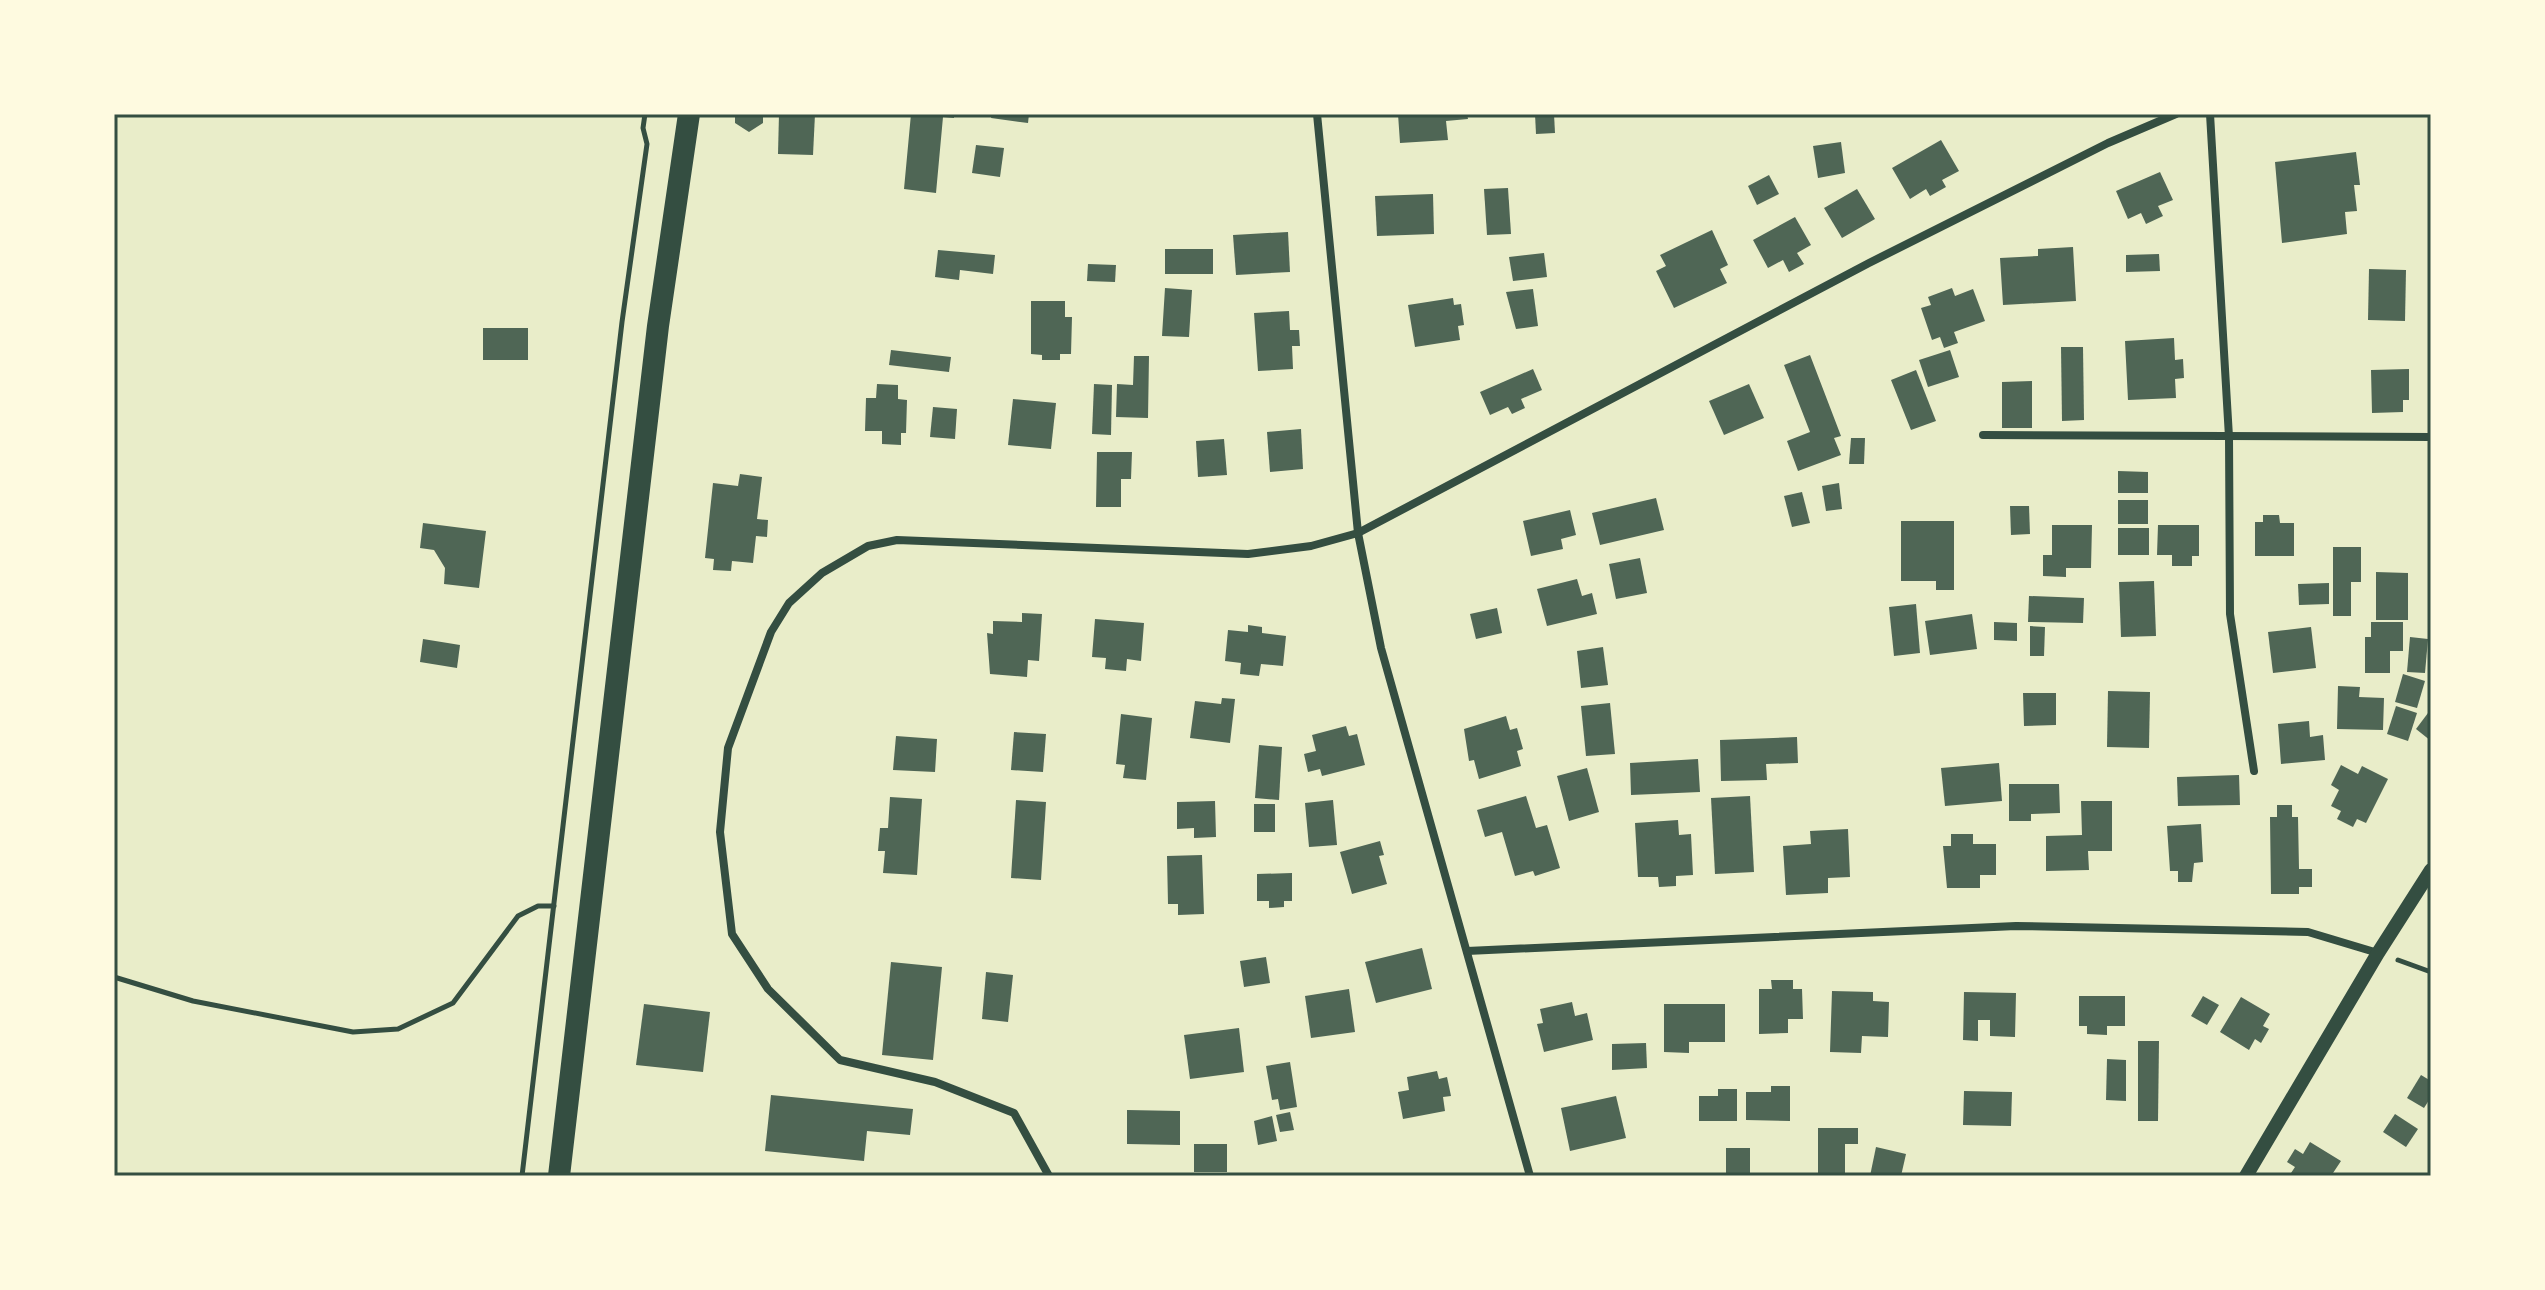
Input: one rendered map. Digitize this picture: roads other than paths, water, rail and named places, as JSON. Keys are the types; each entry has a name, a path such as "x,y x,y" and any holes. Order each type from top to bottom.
{"highway":[{"path":"559,1176 658,326 689,114"}],"street":[{"path":"1317,114 1358,533 1381,648 1530,1176"},
{"path":"1049,1176 1014,1113 935,1082 840,1060 768,989 732,934 720,832 728,748 771,632 789,603 822,573 868,546 897,540 1248,554 1311,546 1358,533 1869,263 2108,143 2176,114"},
{"path":"2210,114 2229,437 2230,614 2254,771"},
{"path":"1983,435 2431,437"},
{"path":"2246,1176 2378,953 2431,870"},
{"path":"1467,951 2016,926 2308,932 2378,953"}]}
